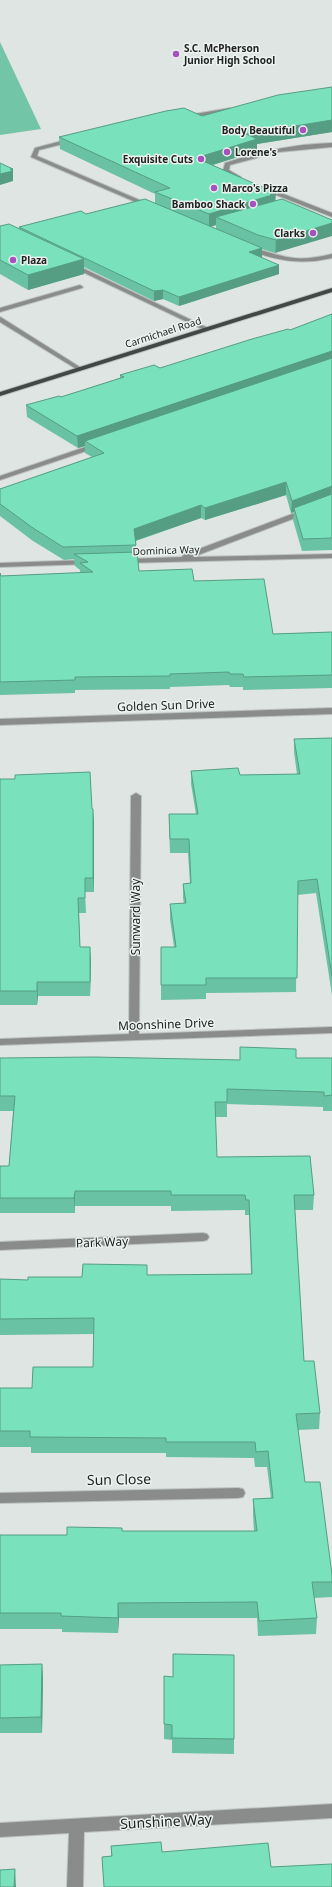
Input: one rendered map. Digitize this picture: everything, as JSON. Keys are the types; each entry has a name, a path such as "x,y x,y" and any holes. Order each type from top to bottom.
{"main road":[{"name":"Carmichael Road","path":"0,394 332,290"}],"street":[{"path":"179,118 233,110"},
{"path":"80,138 37,149 34,157 152,207"},
{"path":"245,181 226,171 227,164 249,157 290,148 332,145"},
{"path":"260,187 332,215"},
{"path":"288,208 303,203"},
{"path":"246,247 286,261 317,260 332,256"},
{"path":"63,261 206,329"},
{"path":"0,310 80,287"},
{"path":"0,319 80,369"},
{"path":"0,478 106,443"},
{"path":"178,560 332,501"},
{"name":"Dominica Way","path":"116,562 332,556"},
{"path":"0,565 93,562"},
{"name":"Golden Sun Drive","path":"0,722 332,711"},
{"name":"Sunward Way","path":"134,1038 136,796"},
{"name":"Moonshine Drive","path":"0,1042 332,1030"},
{"name":"Park Way","path":"0,1246 203,1237"},
{"name":"Sun Close","path":"0,1498 238,1492"},
{"name":"Sunshine Way","path":"0,1830 332,1811"},
{"path":"75,1887 77,1826"}],"green space":[{"path":"0,42 41,129 0,135"}],"building":[{"path":"332,87 332,120 246,134 257,139 196,158 276,193 209,214 155,192 170,188 59,137 166,111 184,108 202,116 278,95"},
{"path":"0,163 13,169 10,169 13,171 0,174"},
{"path":"145,199 262,248 249,252 279,265 179,297 163,290 154,291 19,227 81,211 86,214"},
{"path":"282,199 332,220 332,223 276,240 258,235 216,217"},
{"path":"9,224 84,259 28,275 0,260 0,226"},
{"path":"332,314 332,351 77,436 26,405 59,396 61,397 124,377 120,375 154,365 160,368 252,339 288,329 290,330"},
{"path":"332,358 332,486 292,501 286,482 205,508 201,505 134,529 136,545 63,547 33,528 0,504 0,489 104,453 85,441"},
{"path":"332,494 332,538 303,539 294,508"},
{"path":"137,552 139,571 192,569 194,581 264,579 273,634 332,632 332,675 244,677 243,674 230,674 229,672 170,674 170,676 75,677 75,680 0,682 0,573 1,576 93,572 80,563 88,562 74,554"},
{"path":"332,738 332,976 317,879 298,881 297,978 206,978 206,985 161,985 161,947 176,947 170,904 186,903 183,884 191,883 189,839 170,839 169,814 198,814 191,771 238,768 240,775 300,774 294,739"},
{"path":"90,772 93,809 93,878 85,878 85,898 78,898 80,947 90,947 90,982 37,982 37,991 0,991 0,779 15,779 15,775"},
{"path":"240,1047 296,1049 296,1058 332,1058 332,1095 324,1096 324,1092 227,1089 227,1102 215,1102 217,1157 310,1156 314,1195 294,1195 304,1361 314,1361 320,1413 296,1414 305,1482 320,1482 332,1575 332,1582 312,1582 317,1618 259,1621 257,1602 118,1603 118,1618 61,1616 61,1613 0,1613 0,1535 67,1535 67,1527 122,1528 122,1531 257,1531 253,1499 273,1498 268,1451 256,1452 255,1442 166,1442 166,1438 30,1437 30,1431 0,1431 0,1388 32,1388 33,1367 93,1367 94,1318 0,1319 0,1279 28,1280 28,1277 82,1277 83,1264 147,1265 147,1275 252,1274 249,1200 246,1200 245,1195 171,1195 171,1191 75,1191 74,1198 0,1198 0,1166 9,1166 15,1096 0,1096 0,1058 93,1057 240,1060"},
{"path":"173,1654 234,1655 234,1739 172,1738 172,1725 164,1724 164,1676 173,1677"},
{"path":"42,1664 41,1717 0,1718 0,1665"},
{"path":"161,1842 162,1852 268,1843 271,1867 332,1864 332,1887 104,1887 102,1857 112,1856 111,1846"},
{"path":"15,1869 14,1887 0,1887 0,1870"}],"place":[{"name":"S.C. McPherson Junior High School","path":"176,54"},
{"name":"Body Beautiful","path":"303,130"},
{"name":"Lorene's","path":"227,152"},
{"name":"Exquisite Cuts","path":"201,159"},
{"name":"Marco's Pizza","path":"214,188"},
{"name":"Bamboo Shack","path":"253,204"},
{"name":"Clarks","path":"313,233"},
{"name":"Plaza","path":"13,260"}]}
